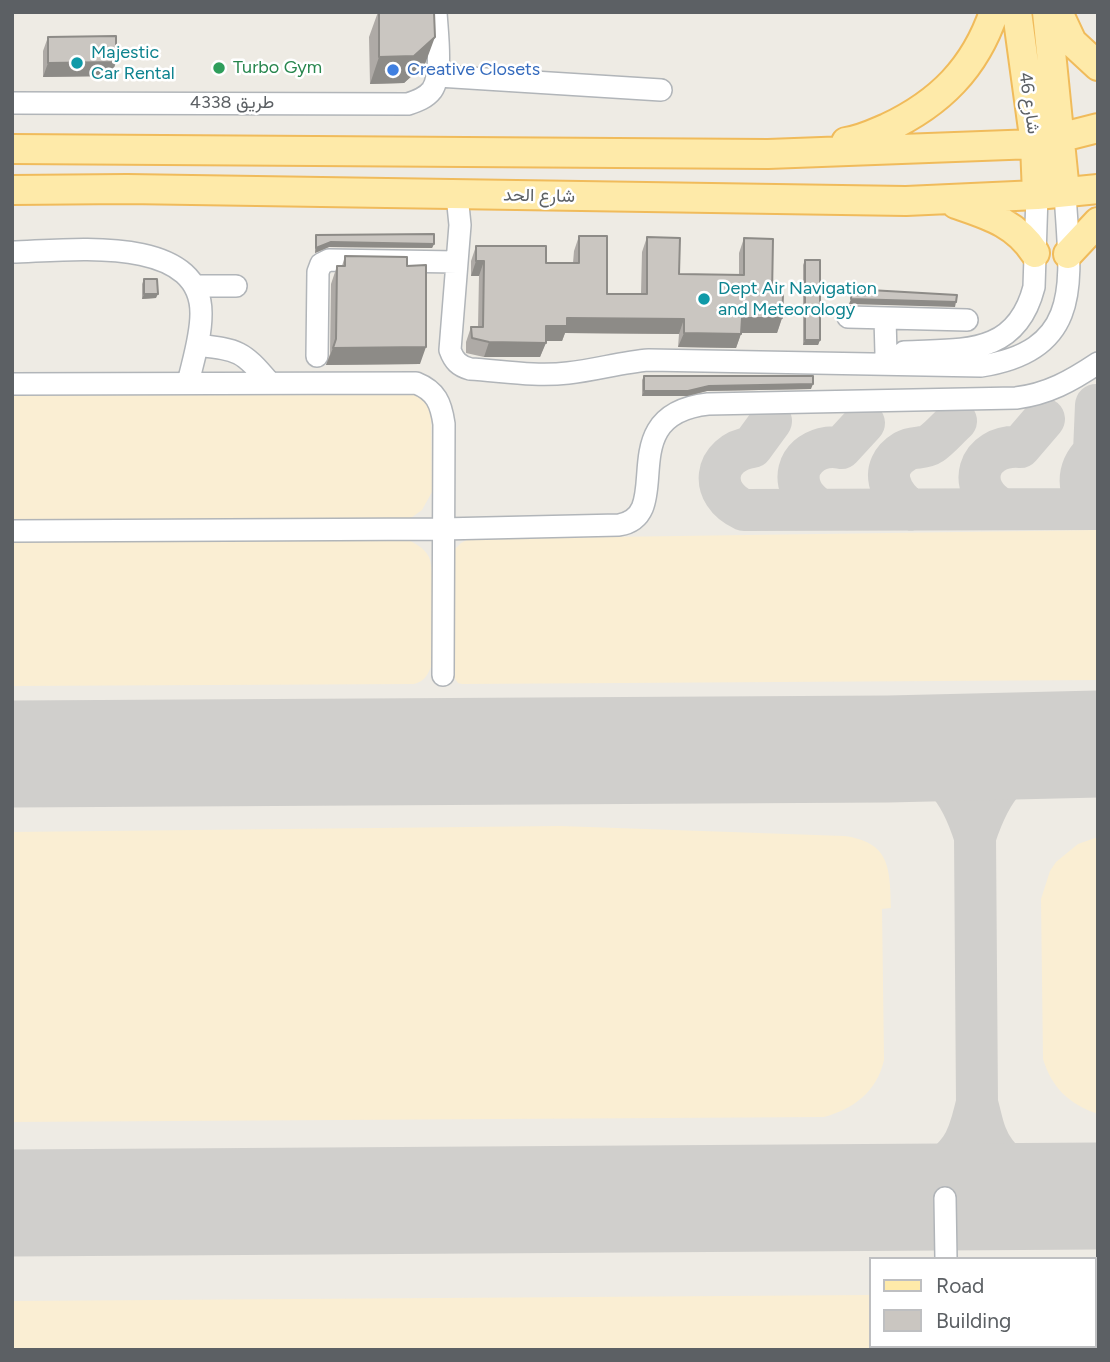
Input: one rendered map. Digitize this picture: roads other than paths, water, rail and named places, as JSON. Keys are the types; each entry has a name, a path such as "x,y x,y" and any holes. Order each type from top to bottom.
{"main road":[{"path":"768,154 859,140 908,118 951,86 985,40 994,12"},
{"name":"شارع 46","path":"1017,12 1047,141 1065,192"},
{"name":"شارع 46","path":"1037,195 1047,141 1047,12"},
{"path":"1058,12 1072,42 1098,66"},
{"path":"12,149 768,154 1047,141 1098,128"},
{"name":"شارع الحد","path":"12,190 127,189 906,201 1037,195 1098,188"},
{"path":"943,200 1002,221 1021,234 1035,253"},
{"path":"1069,254 1098,222"}],"street":[{"path":"436,12 438,76 661,90"},
{"name":"طريق 4338","path":"12,103 408,104 425,97 433,89 438,76"},
{"path":"457,195 460,225 450,350 454,360 461,366 549,375 633,361 788,364 897,357 940,358 981,366 1016,359 1043,341 1058,321 1068,298 1070,282 1065,192"},
{"path":"940,358 980,347 1005,335 1024,313 1032,294 1037,195"},
{"path":"12,252 111,250 155,256 177,268 195,286 201,313 188,383"},
{"path":"317,356 318,272 321,264 330,260 457,262"},
{"path":"195,286 236,286"},
{"path":"848,317 967,320"},
{"path":"885,318 897,357"},
{"path":"197,345 239,352 252,362 269,382"},
{"path":"12,531 442,529 619,525 631,521 644,506 654,436 665,419 681,409 708,404 1016,398 1045,393 1098,363"},
{"path":"12,384 416,383 431,391 441,405 444,424 443,675"},
{"path":"946,1198 946,1257"}],"place":[{"name":"Majestic Car Rental","path":"77,63"},
{"name":"Turbo Gym","path":"219,68"},
{"name":"Creative Closets","path":"393,70"},
{"name":"Dept Air Navigation and Meteorology","path":"704,299"}]}
